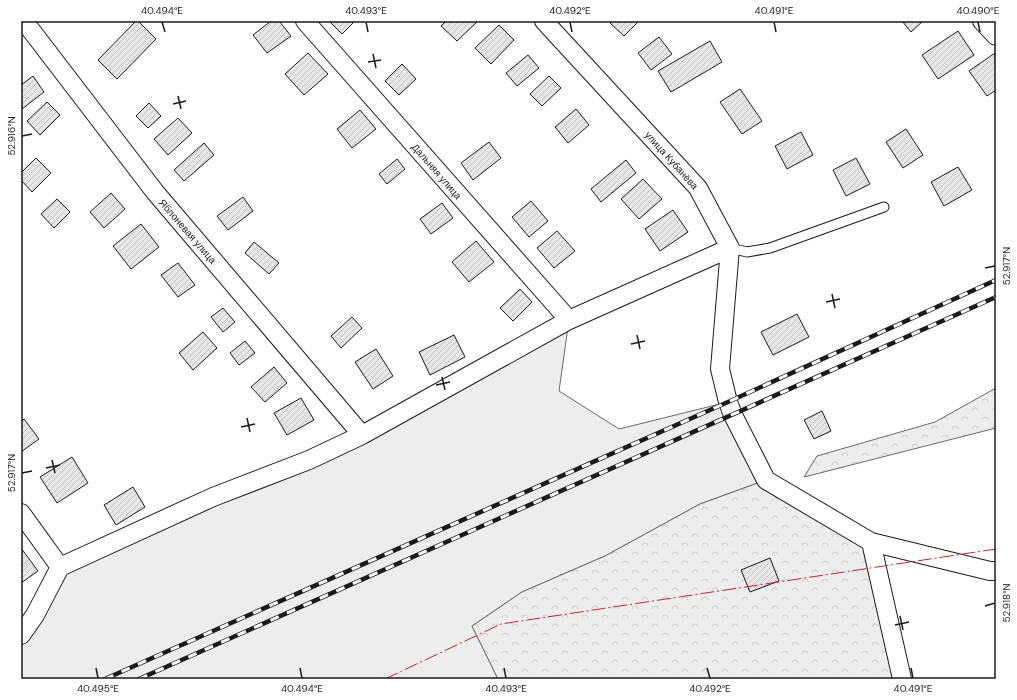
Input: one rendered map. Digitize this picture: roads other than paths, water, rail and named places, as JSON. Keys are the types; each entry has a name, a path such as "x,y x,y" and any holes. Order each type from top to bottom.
{"street":[{"name":"Яблоневая улица","path":"24,21 154,192 362,435"},
{"name":"Дальняя улица","path":"305,21 569,320"},
{"name":"улица Кубанёва","path":"544,21 698,188 730,248"},
{"path":"982,21 996,36"},
{"path":"21,635 35,615 60,567 213,497 309,460 362,435 569,320 730,248 720,369 728,402 766,480 871,542 996,571"},
{"path":"21,513 60,567"},
{"path":"871,542 902,679"}],"lane":[{"path":"730,248 747,252 770,248 884,207"}],"railway":[{"path":"105,679 728,402 996,280"},
{"path":"139,679 996,297"}]}
